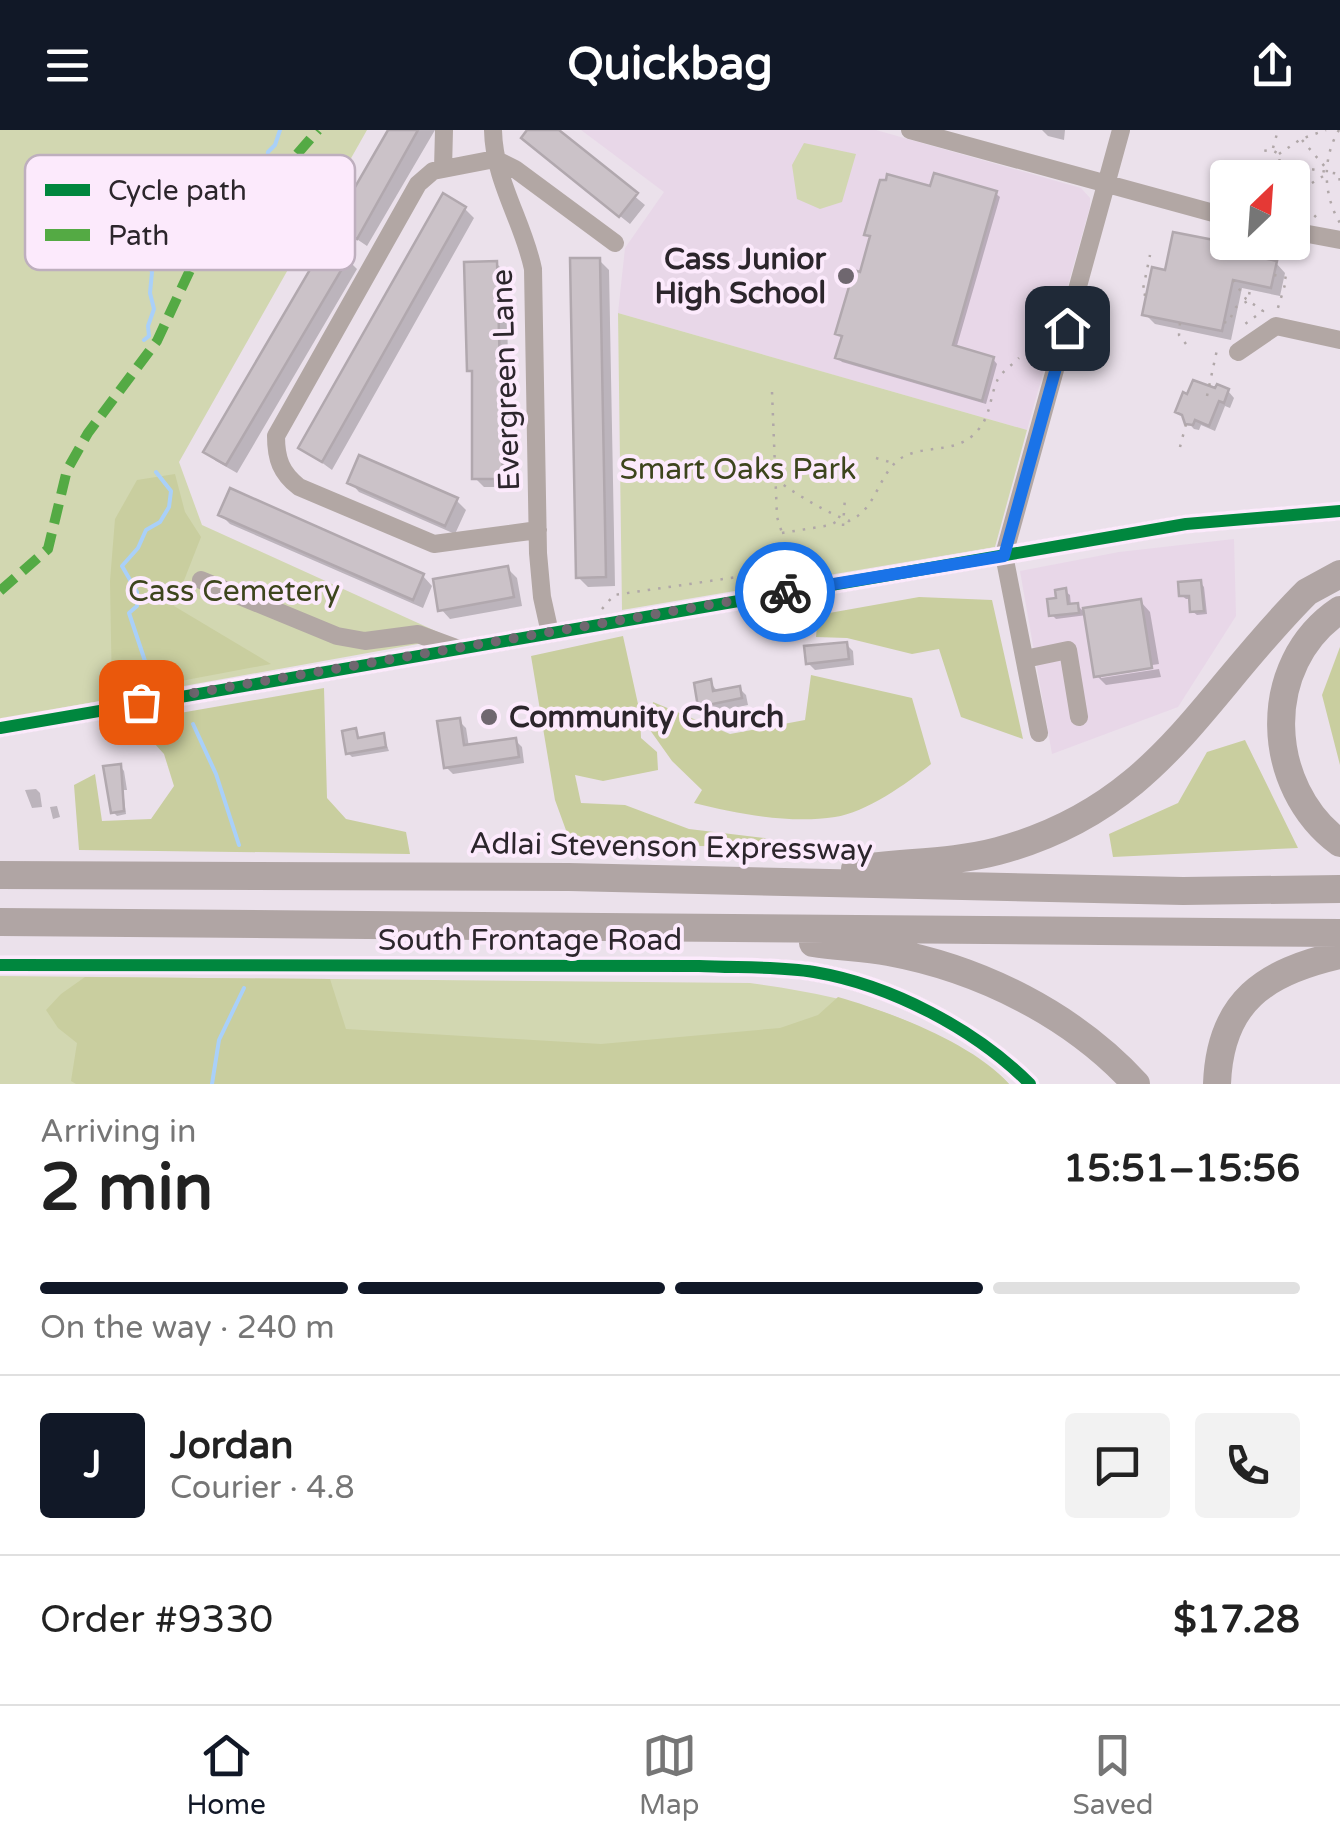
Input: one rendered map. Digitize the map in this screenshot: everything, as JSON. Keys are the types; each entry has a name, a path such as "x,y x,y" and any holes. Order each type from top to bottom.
{"highway":[{"path":"762,881 994,852 1064,828 1097,811 1154,767 1307,592 1340,574"},
{"path":"1340,610 1315,630 1298,656 1284,692 1280,741 1285,763 1306,808 1322,830 1340,843"},
{"name":"Adlai Stevenson Expressway","path":"0,875 550,876 1164,890 1340,889"},
{"path":"0,922 1340,933"},
{"path":"697,927 886,951 970,974 1053,1015 1100,1049 1136,1084"},
{"path":"1217,1084 1226,1031 1248,995 1299,964 1340,955"}],"street":[{"path":"443,168 444,130"},
{"name":"Evergreen Lane","path":"493,130 495,159 527,243 532,269 539,573 550,633"},
{"path":"910,130 1210,213"},
{"path":"1039,733 1004,556 1121,130"},
{"path":"538,530 446,545 420,540 299,487 286,477 276,451 281,422 418,184 433,171 495,159 516,169 616,243"},
{"path":"1310,234 1340,240"},
{"path":"1238,352 1276,326 1340,340"},
{"path":"0,728 1186,524 1331,512 1340,497"},
{"path":"201,580 336,636 365,641 418,634 457,648"},
{"path":"1024,658 1068,650 1080,717"},
{"name":"South Frontage Road","path":"0,964 698,966 812,972 860,984 919,1008 968,1035 1030,1084"}],"path":[{"path":"1272,150 1278,130"},
{"path":"1278,154 1302,138 1326,130"},
{"path":"1339,130 1327,171 1332,206 1340,223"},
{"path":"1302,138 1327,171"},
{"path":"1263,151 1272,150 1280,160"},
{"path":"1310,168 1339,174 1340,184"},
{"path":"1310,182 1327,171"},
{"path":"1310,213 1324,222"},
{"path":"1146,295 1142,294 1150,256"},
{"path":"1232,280 1248,301 1263,310 1279,311 1287,278 1274,275"},
{"path":"1224,322 1228,323 1236,308 1248,301 1252,284"},
{"path":"1245,324 1263,310"},
{"path":"1180,323 1179,335 1189,348"},
{"path":"1207,396 1218,345"},
{"path":"776,479 841,518 849,521 861,516 894,463 909,454 958,444 971,437 989,412 997,380 1018,358"},
{"path":"772,392 777,518 783,535 832,525 841,518"},
{"path":"1180,447 1186,424"},
{"path":"876,458 894,463"},
{"path":"843,526 845,498"},
{"path":"589,626 614,595 792,569"}],"shaded area":[{"name":"Cass Junior High School","path":"581,130 876,130 1081,188 1090,198 1090,207 1027,430 618,313 625,248 664,192"},
{"path":"1234,539 1236,616 1178,707 1052,754 1020,571 1119,552"}],"green space":[{"name":"Cass Cemetery","path":"0,130 367,130 353,155 25,155 25,270 288,270 179,462 202,525 451,638 0,719"},
{"path":"804,143 856,154 842,202 820,209 797,199 792,165"},
{"name":"Smart Oaks Park","path":"618,313 1027,430 995,547 622,610"},
{"path":"175,474 185,512 201,537 174,606 271,664 112,694 110,581 115,519 137,480"},
{"path":"919,597 992,600 1023,739 961,717 939,649 912,654 847,638 816,637 818,615"},
{"path":"623,636 640,713 641,738 657,752 658,770 603,781 575,775 581,803 625,805 689,829 765,838 771,847 571,844 555,800 531,656"},
{"path":"1340,647 1340,765 1322,695"},
{"path":"811,675 912,698 931,764 872,803 835,817 782,819 694,803 702,790 672,761 650,730 653,702 730,734 805,720"},
{"path":"324,688 327,798 346,819 406,832 410,854 79,850 74,785 95,774 102,821 151,819 174,786 164,754 134,721"},
{"path":"1245,740 1298,848 1113,857 1109,834 1178,803 1207,752"},
{"path":"0,976 750,983 838,999 892,1015 945,1040 1009,1084 0,1084"},
{"path":"85,977 330,979 346,1029 601,1044 780,1028 818,1015 838,997 953,1042 1009,1084 76,1084 71,1081 77,1043 58,1028 46,1010"}],"building":[{"path":"388,130 418,130 357,239 355,187"},
{"path":"527,130 559,130 638,193 619,217 521,138"},
{"path":"934,173 997,191 953,345 994,357 982,401 835,358 842,336 835,334 854,270 860,272 870,236 864,235 880,180 886,180 887,174 930,186"},
{"path":"443,193 466,207 322,462 298,448"},
{"path":"1173,232 1210,239 1210,260 1277,261 1271,288 1233,280 1222,331 1142,315 1152,267 1165,270"},
{"path":"570,258 600,258 606,577 576,578"},
{"path":"497,261 503,479 472,479 472,371 467,371 464,262"},
{"path":"310,270 341,270 226,465 203,452"},
{"path":"1193,380 1229,389 1224,403 1219,401 1209,426 1195,420 1193,425 1185,424 1182,415 1175,412"},
{"path":"359,455 458,498 445,526 347,483"},
{"path":"230,488 424,574 413,600 218,515"},
{"path":"508,566 514,597 438,611 433,579"},
{"path":"1201,580 1204,611 1190,612 1189,596 1179,596 1178,582"},
{"path":"1066,588 1068,604 1078,603 1079,613 1049,616 1047,599 1056,598 1055,590"},
{"path":"1141,599 1152,668 1094,677 1083,608"},
{"path":"847,642 849,659 806,664 804,646"},
{"path":"711,679 713,691 740,686 742,698 698,707 694,683"},
{"path":"460,718 464,745 516,738 519,757 444,768 437,721"},
{"path":"356,728 358,738 384,733 386,747 346,754 342,731"},
{"path":"121,764 124,811 111,813 103,766"}],"waterway":[{"path":"268,155 280,130"},
{"path":"144,340 149,336 154,309 151,270"},
{"path":"156,472 171,491 169,507 160,522 146,530 138,548 122,566 137,592 137,606 129,613 147,667 152,673 164,671 168,676"},
{"path":"193,724 216,774 239,845"},
{"path":"212,1084 219,1040 244,988"}],"marked path":[{"path":"296,155 318,130"},
{"path":"0,591 48,549 67,470 88,433 157,341 190,270"}],"cycle path":[{"path":"0,728 1186,524 1340,511"},
{"path":"0,965 699,966 800,970 872,987 930,1012 984,1045 1030,1084"}],"way so far":[{"path":"141,702 785,592"}],"place":[{"name":"Cass Junior High School","path":"846,276"},
{"name":"Community Church","path":"489,717"}],"route":[{"path":"785,592 1004,556 1067,328"}]}
